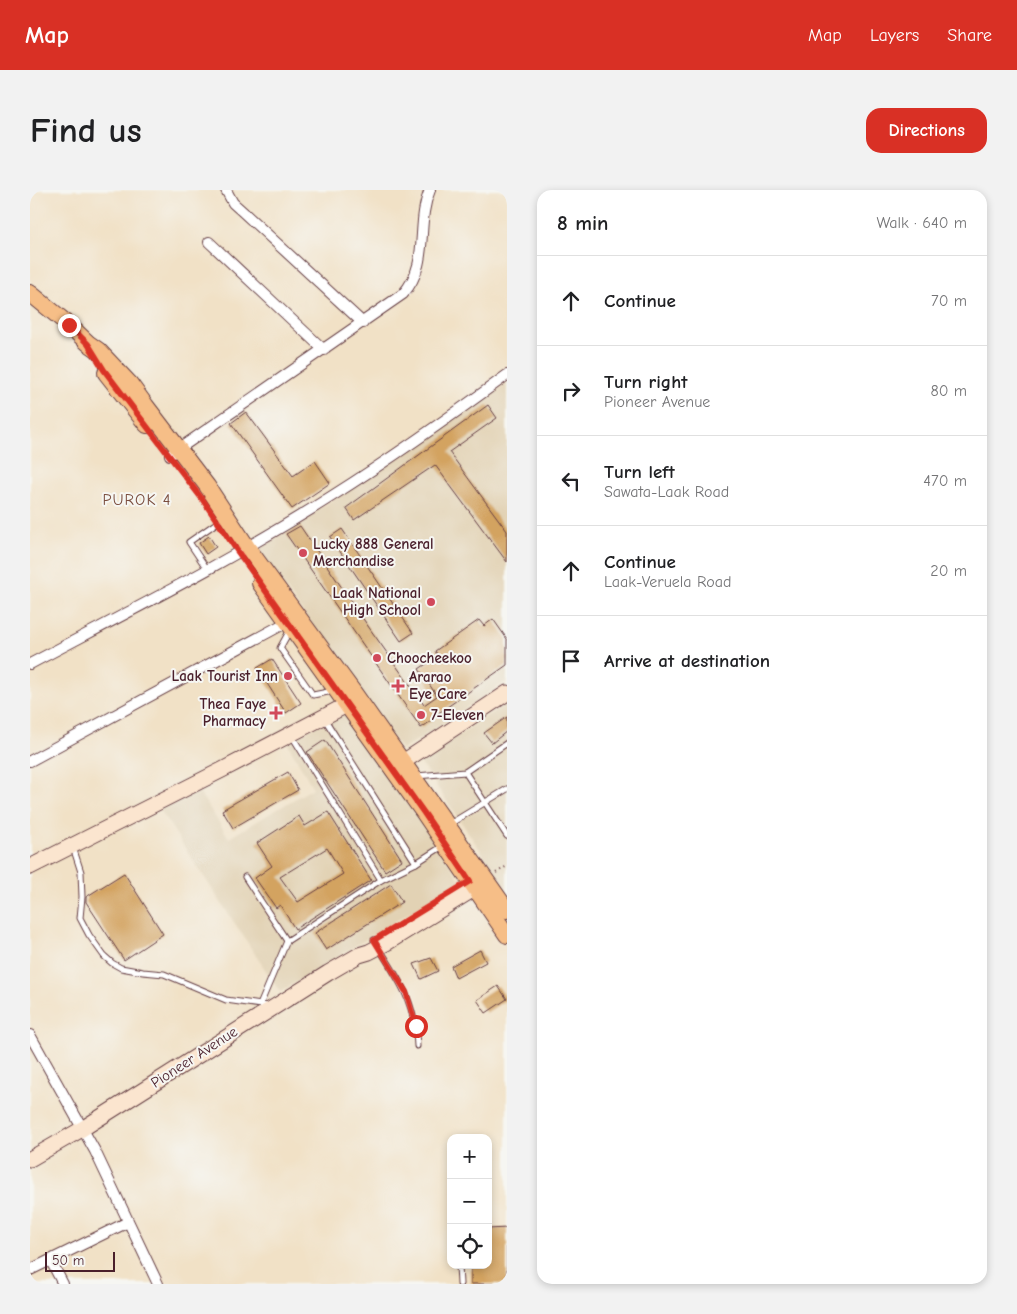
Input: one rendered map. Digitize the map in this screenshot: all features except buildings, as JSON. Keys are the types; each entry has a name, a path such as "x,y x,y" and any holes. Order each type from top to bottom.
{"main road":[{"path":"30,293 109,360 130,384 218,522 242,550 348,697 445,845 507,910"},
{"path":"175,452 207,486 242,550"},
{"path":"348,697 403,762 448,825 507,935"}],"street":[{"path":"226,190 233,203 363,323"},
{"path":"175,452 399,297 416,276 430,190"},
{"path":"209,242 324,350"},
{"path":"30,664 207,570 332,496 507,375"},
{"path":"30,761 293,622"},
{"path":"403,762 507,694"},
{"path":"30,858 322,715 348,697"},
{"path":"30,867 289,731"},
{"name":"Pioneer Avenue","path":"30,1159 82,1129 267,1006 359,954 369,952 376,944 478,881"},
{"path":"30,1035 33,1047 94,1151 158,1284"},
{"path":"30,1270 128,1222"},
{"path":"51,1261 63,1284"}],"lane":[{"path":"207,570 189,542 218,522"},
{"path":"293,622 280,648 313,695 348,697"},
{"path":"322,715 416,863"},
{"path":"289,731 381,880"},
{"path":"412,776 465,772 507,743"},
{"path":"465,772 507,836"},
{"path":"448,825 507,789"},
{"path":"72,846 81,872 82,897 80,918 104,956 121,968 164,974 219,998 267,1006 287,942 381,880 416,863 445,845"},
{"path":"244,877 287,942"},
{"path":"376,944 406,992 416,1026 417,1046"},
{"path":"459,1269 460,1284"}],"shaded area":[{"name":"Laak National High School","path":"507,383 507,681 402,750 258,550"},
{"path":"507,702 507,889 420,762"},
{"path":"345,711 461,881 280,992 160,810 197,789 229,838 313,788 287,742"}],"place":[{"name":"Lucky 888 General Merchandise","path":"303,553"},
{"name":"Laak National High School","path":"431,602"},
{"name":"Choocheekoo","path":"377,658"},
{"name":"Laak Tourist Inn","path":"288,676"},
{"name":"Ararao Eye Care","path":"398,686"},
{"name":"Thea Faye Pharmacy","path":"276,713"},
{"name":"7-Eleven","path":"421,715"}],"district":[{"name":"PUROK 4","path":"137,500"}],"route":[{"path":"69,325 88,344 104,370 203,500 470,881 374,940 406,992 416,1026"}]}
